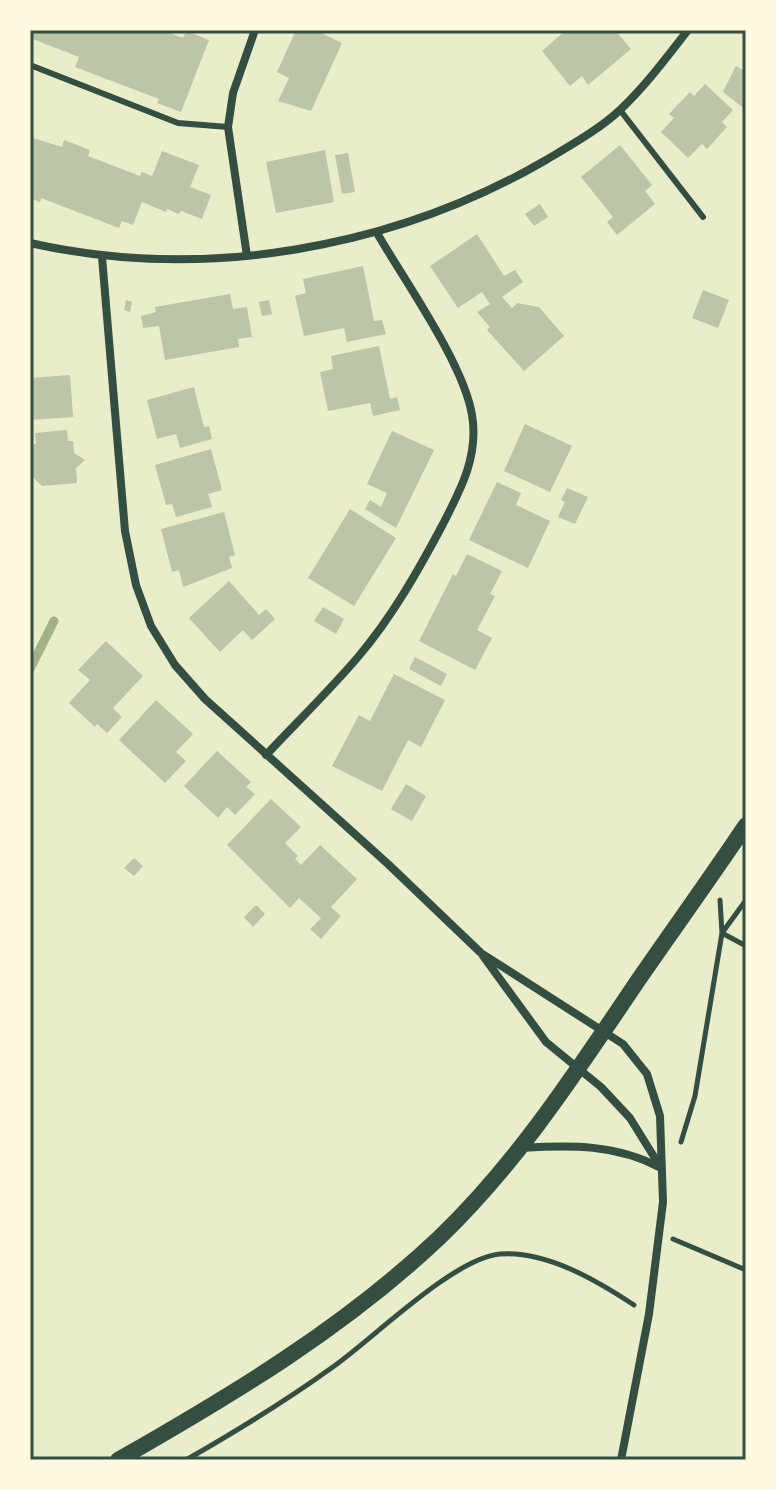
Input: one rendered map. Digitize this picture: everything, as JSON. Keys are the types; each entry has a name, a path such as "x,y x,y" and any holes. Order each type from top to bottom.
{"main road":[{"path":"118,1460 198,1415 287,1359 358,1308 442,1234 520,1148 746,825"}],"street":[{"path":"247,256 228,127 233,93 255,30"},
{"path":"30,243 102,257 157,259 247,256 298,250 377,233 454,205 518,176 575,143 620,110 651,78 688,30"},
{"path":"266,755 358,657 387,619 448,514 473,454 472,412 462,383 441,341 377,233"},
{"path":"102,257 125,531 136,585 151,626 175,665 205,699 388,864 481,953 534,1028 601,1087 630,1118 661,1168"},
{"path":"481,953 623,1044 637,1060 654,1092 663,1138 663,1202 649,1314 621,1460"},
{"path":"520,1148 597,1147 630,1154 661,1168"}],"lane":[{"path":"30,65 178,123 228,127"},
{"path":"620,110 703,217"}],"path":[{"path":"661,1168 680,1143 695,1096 722,933 718,866"},
{"path":"722,933 746,900"},
{"path":"722,933 746,946"},
{"path":"660,1233 746,1270"},
{"path":"186,1460 331,1369 455,1271 498,1254 537,1258 598,1282 649,1314"}],"building":[{"path":"30,30 162,30 183,38 186,31 209,40 181,112 157,103 159,99 75,67 79,57 30,38"},
{"path":"296,30 315,30 342,43 311,111 278,101 289,78 277,72"},
{"path":"566,30 615,30 631,49 588,85 582,76 570,86 542,51"},
{"path":"736,66 746,72 746,110 723,92"},
{"path":"705,84 733,110 722,122 727,127 707,149 702,144 688,158 661,132 674,118 669,114 690,92 694,96"},
{"path":"30,137 62,147 64,140 90,150 88,156 140,176 142,172 152,176 162,151 199,165 190,187 211,195 202,219 181,211 179,214 167,209 166,212 142,202 133,225 122,221 119,228 41,198 40,202 30,198"},
{"path":"620,145 652,185 645,191 655,204 617,235 607,222 613,217 581,177"},
{"path":"325,150 334,202 276,213 266,162"},
{"path":"348,153 355,192 342,194 335,155"},
{"path":"540,204 548,217 534,226 525,214"},
{"path":"477,234 504,276 515,270 523,282 502,297 512,308 517,303 539,307 564,336 524,371 487,330 490,327 477,312 490,304 482,292 458,308 430,266"},
{"path":"363,266 374,321 382,320 386,334 347,342 344,328 304,336 295,296 306,293 303,279"},
{"path":"703,290 729,300 718,328 692,318"},
{"path":"230,294 233,309 247,307 252,337 238,339 239,347 165,360 159,326 143,328 141,316 156,312 155,307"},
{"path":"126,300 132,302 130,312 124,310"},
{"path":"269,300 272,314 262,316 259,302"},
{"path":"379,346 390,399 397,397 400,410 373,416 370,403 328,411 320,372 333,369 331,356"},
{"path":"70,375 73,417 30,420 30,378"},
{"path":"194,387 204,427 209,426 212,439 180,448 176,434 157,439 147,400"},
{"path":"525,424 572,446 550,492 504,471"},
{"path":"67,430 68,441 73,441 74,453 85,460 76,468 77,483 42,486 30,474 30,444 36,444 35,433"},
{"path":"392,431 434,450 396,528 365,509 370,500 381,507 387,493 367,484"},
{"path":"211,449 222,490 208,494 212,507 176,517 172,504 166,505 155,465"},
{"path":"497,482 521,493 516,505 550,521 528,568 469,540"},
{"path":"567,488 588,497 575,524 558,517"},
{"path":"350,509 396,538 354,606 308,578"},
{"path":"224,512 235,555 229,557 232,568 183,587 179,570 172,572 161,529"},
{"path":"467,554 502,571 490,594 495,596 477,630 492,638 475,670 419,641 453,574 456,576"},
{"path":"229,581 259,615 266,609 275,619 252,640 243,630 220,652 189,618"},
{"path":"323,607 344,619 336,634 314,621"},
{"path":"106,641 143,676 113,708 122,717 107,733 97,724 95,727 69,703 90,680 78,670"},
{"path":"415,657 447,674 441,686 409,669"},
{"path":"394,674 445,700 421,747 408,740 382,791 332,766 359,715 370,721"},
{"path":"156,700 193,734 176,752 186,761 165,783 119,740"},
{"path":"217,751 251,782 246,787 255,794 235,815 227,807 218,818 184,786"},
{"path":"406,784 426,796 412,821 391,809"},
{"path":"271,799 301,827 285,843 298,856 295,859 301,865 320,845 357,879 331,907 341,916 321,939 310,929 321,918 299,898 290,908 227,845"},
{"path":"134,858 143,866 134,876 124,868"},
{"path":"256,905 265,914 253,927 244,917"}],"waterway":[{"path":"30,669 54,621"}]}
